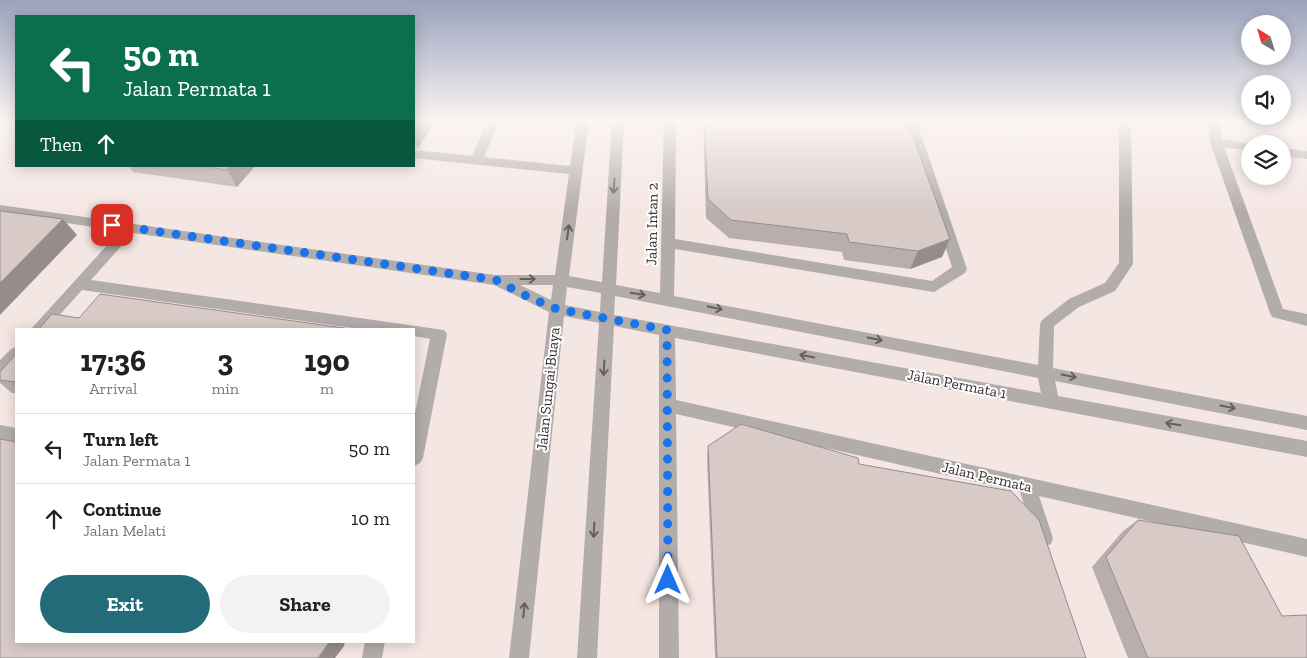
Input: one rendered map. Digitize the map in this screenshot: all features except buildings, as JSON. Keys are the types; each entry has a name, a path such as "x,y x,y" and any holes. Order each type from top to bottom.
{"street":[{"path":"476,161 481,151"},
{"name":"Jalan Sungai Buaya","path":"519,658 557,309 579,151"},
{"path":"587,658 616,151"},
{"name":"Jalan Intan 2","path":"667,299 669,151"},
{"path":"668,242 934,287 960,269 920,151"},
{"path":"1051,402 1045,372 1047,324 1074,303 1110,287 1126,264 1125,151"},
{"path":"1219,151 1277,313 1307,320"},
{"path":"1291,153 1307,155"},
{"path":"415,154 576,172"},
{"path":"0,210 496,280"},
{"path":"39,328 131,228"},
{"name":"Jalan Permata 1","path":"496,280 561,280 608,288 1307,423"},
{"name":"Jalan Permata 1","path":"496,280 528,297 557,309 606,320 1307,449"},
{"path":"79,284 397,328"},
{"path":"415,330 439,334 415,453"},
{"path":"667,330 668,658"},
{"path":"0,371 15,354"},
{"name":"Jalan Permata","path":"667,405 1307,548"},
{"path":"0,432 15,435"},
{"path":"1026,485 1051,558"},
{"path":"372,658 376,643"}],"route":[{"path":"112,225 496,280 528,297 557,309 606,320 667,330 668,580"}]}
